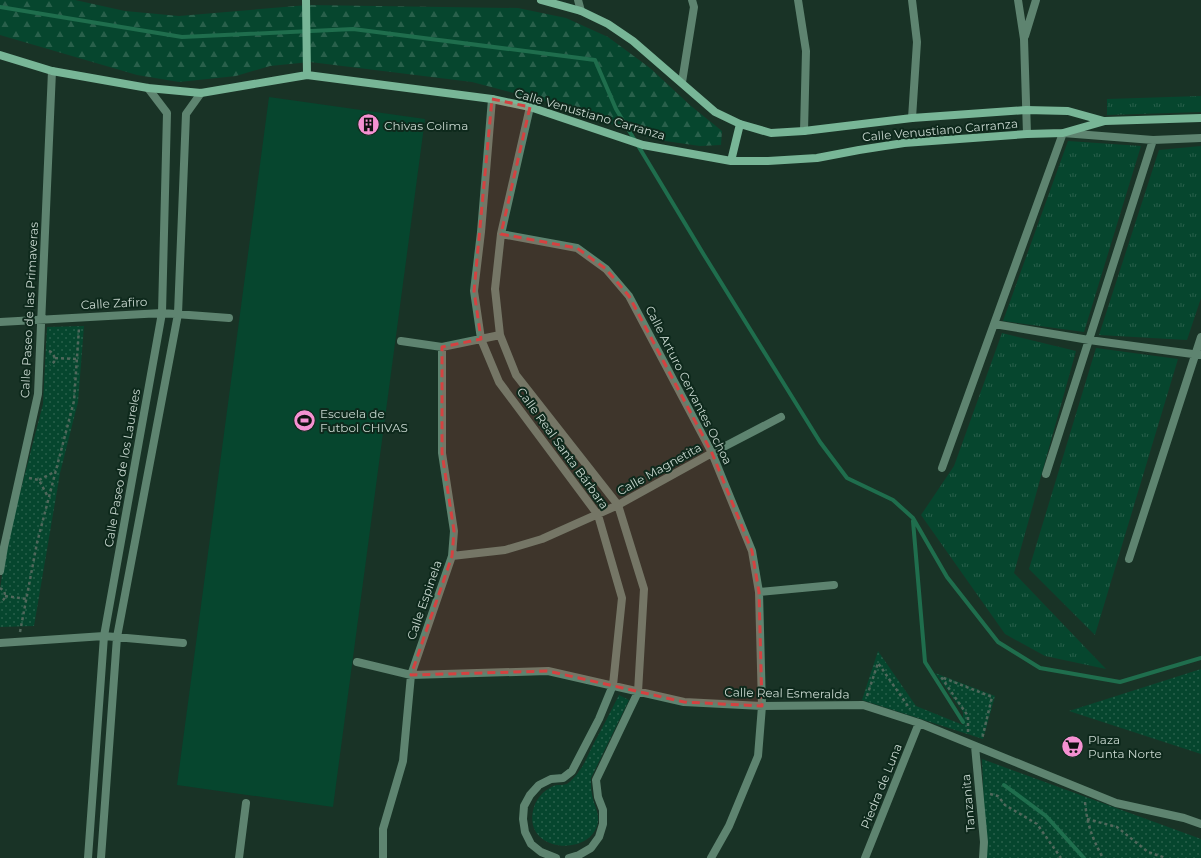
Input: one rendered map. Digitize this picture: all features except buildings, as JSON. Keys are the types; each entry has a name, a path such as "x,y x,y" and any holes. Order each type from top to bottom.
{"street":[{"path":"306,0 307,75"},
{"name":"Calle Venustiano Carranza","path":"541,0 581,11 608,24 633,41 715,112 740,124 771,133 804,131 912,118 1026,110 1068,111 1105,121"},
{"path":"578,0 581,11"},
{"path":"682,82 694,7 692,0"},
{"path":"798,0 806,50 804,131"},
{"path":"912,0 917,42 912,118"},
{"path":"1018,0 1024,38 1027,134"},
{"path":"1024,38 1036,0"},
{"name":"Calle Venustiano Carranza","path":"0,55 52,71 148,88 201,93 307,75 492,99 530,107 624,140 731,161 768,162 817,158 904,143 1027,134 1063,133 1105,121 1201,118"},
{"name":"Calle Paseo de las Primaveras","path":"0,571 38,394 52,71"},
{"name":"Calle Paseo de los Laureles","path":"88,858 104,636 162,313 167,113 148,88"},
{"path":"101,858 117,637 178,314 186,114 201,93"},
{"name":"Calle Real Santa Bárbara","path":"492,99 481,232 474,291 481,339 499,382 598,515 622,598 613,685 599,719 572,771 563,778 551,779 539,785 530,795 524,806 523,819 525,832 531,844 541,852 556,858"},
{"name":"Calle Real Santa Bárbara","path":"530,107 501,234 495,289 500,334 516,375 618,505 644,589 638,692 596,780 598,797 602,810 603,824 599,837 591,848 580,855 569,858"},
{"path":"731,161 740,124"},
{"path":"942,468 1063,133 1153,140 1201,138"},
{"path":"1046,474 1153,140"},
{"name":"Calle Arturo Cervantes Ochoa","path":"501,234 577,248 606,268 629,296 712,453 752,550 759,592 762,706 758,756 729,826 711,858"},
{"name":"Calle Zafiro","path":"0,322 162,313 229,318"},
{"path":"994,324 1089,340 1198,354"},
{"path":"401,341 442,347 500,334"},
{"path":"1129,559 1198,354 1201,337"},
{"name":"Calle Espinela","path":"383,858 383,829 403,761 411,675 452,556 454,531 442,453 442,347"},
{"name":"Calle Magnetita","path":"452,556 505,550 542,539 618,505 781,417"},
{"path":"759,592 834,585"},
{"path":"0,643 104,636 182,643"},
{"name":"Calle Real Esmeralda","path":"357,662 411,675 548,671 684,702 762,706 863,705 919,723 1116,803 1184,818 1201,824"},
{"name":"Piedra de Luna","path":"865,858 919,723"},
{"name":"Tanzanita","path":"974,745 984,842 983,858"},
{"path":"239,858 246,803"}],"path":[{"path":"18,642 37,543 74,401 80,317"},
{"path":"55,358 77,359"},
{"path":"29,478 39,480 56,471"},
{"path":"39,480 49,498"},
{"path":"0,588 4,591 6,596"},
{"path":"6,596 27,598"},
{"path":"0,602 4,600 6,596"},
{"path":"863,705 878,663 919,723"},
{"path":"941,677 992,697 974,745 968,716 941,677"},
{"path":"1085,791 1086,819 1094,842 1103,858"},
{"path":"980,792 998,796 1005,805 1037,824 1061,858"},
{"path":"1086,819 1117,827 1148,852 1166,858"}],"highlighted area":[{"path":"492,99 530,107 501,234 577,248 606,269 629,296 712,453 752,551 759,592 762,706 684,702 548,671 411,675 452,556 454,531 442,453 442,347 481,339 474,291"}],"green space":[{"path":"0,0 75,0 125,11 179,16 308,5 518,8 566,18 608,37 650,68 691,106 722,131 721,145 700,146 658,140 544,101 472,82 310,62 270,66 236,76 179,82 137,75 0,35"},
{"path":"1201,96 1201,112 1107,115 1107,99"},
{"name":"Escuela de Futbol CHIVAS","path":"269,97 425,119 333,807 177,785"},
{"path":"1068,141 1141,146 1084,332 1003,321"},
{"path":"1201,146 1201,298 1187,340 1099,335 1159,150"},
{"path":"84,326 78,402 60,473 34,626 0,627 0,589 7,543 43,404 47,327"},
{"path":"1002,333 1076,351 1014,573 1106,669 1045,656 1005,634 921,515 954,466"},
{"path":"1096,348 1178,359 1095,635 1029,569"},
{"path":"878,651 916,706 963,725 963,712 935,673 995,696 983,739 862,700"},
{"path":"1201,669 1201,754 1069,711"},
{"path":"619,695 629,700 591,778 592,794 598,819 593,834 584,841 571,845 558,845 547,841 537,834 532,822 535,803 546,790 553,786 567,784 577,774 585,762"},
{"path":"982,759 1201,839 1201,858 986,858"}],"waterway":[{"path":"0,7 182,37 353,29 595,60 616,109 704,255 820,442 847,478 893,500 913,518 947,577 998,642 1040,668 1120,682 1201,658"},
{"path":"913,521 925,662 963,722"},
{"path":"1004,785 1046,816 1084,858"}],"place":[{"name":"Chivas Colima","path":"368,125"},
{"name":"Escuela de Futbol CHIVAS","path":"305,420"},
{"name":"Plaza Punta Norte","path":"1073,746"}]}
